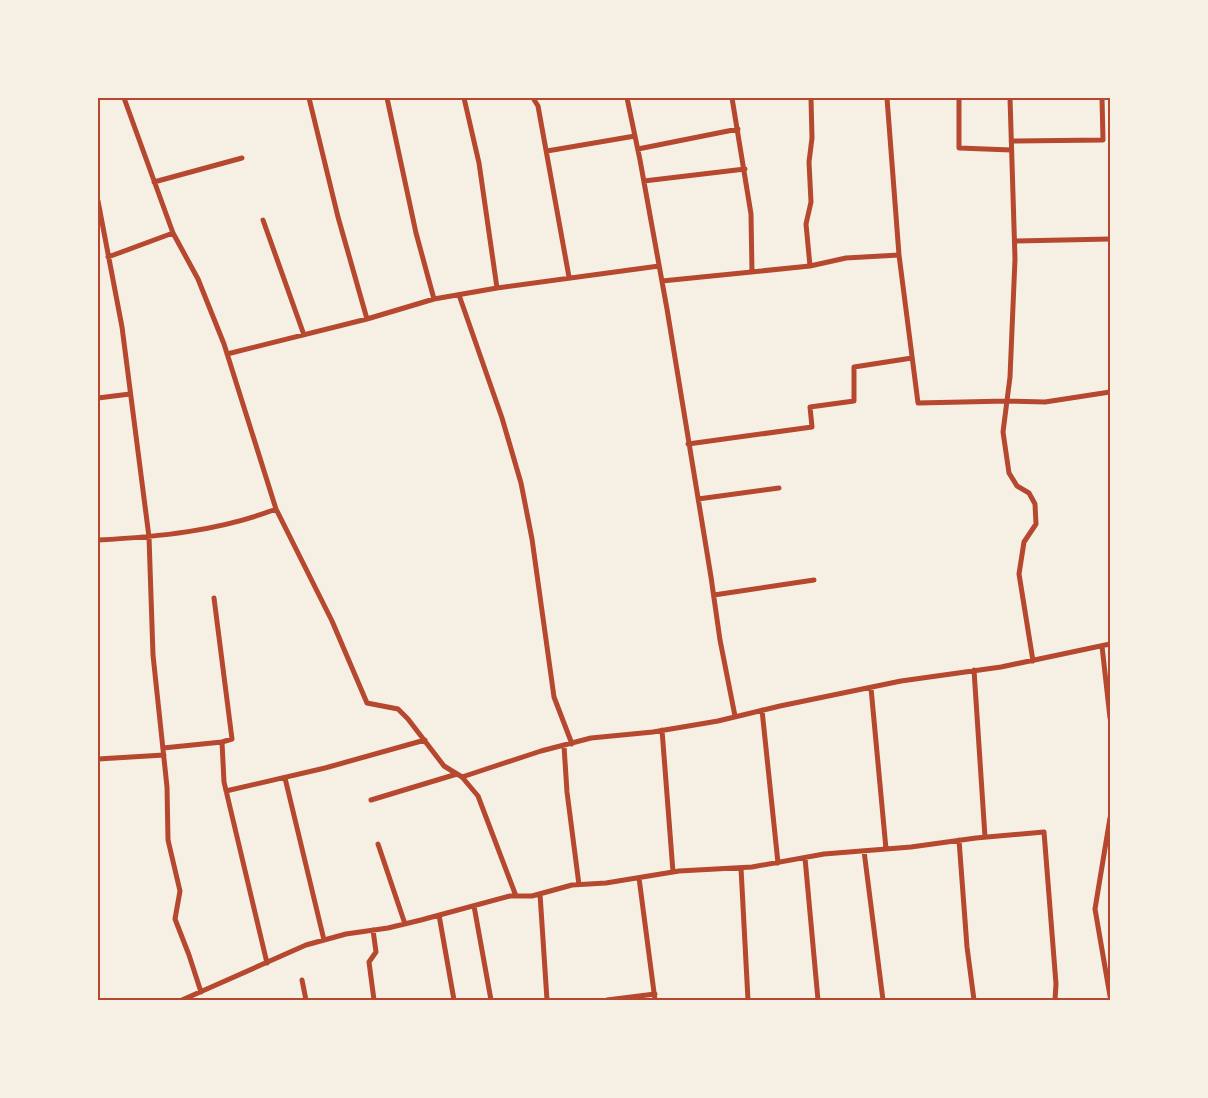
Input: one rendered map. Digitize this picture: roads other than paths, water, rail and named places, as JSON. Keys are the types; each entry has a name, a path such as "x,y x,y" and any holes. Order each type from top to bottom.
{"street":[{"path":"124,98 173,233 198,279 227,354 276,509 332,621 367,703 398,709 444,766 459,776 478,796 516,896"},
{"path":"309,98 338,217 367,319"},
{"path":"387,98 409,203 434,299"},
{"path":"464,98 479,163 497,288"},
{"path":"533,98 538,106 569,277"},
{"path":"627,98 662,281 720,640 735,717"},
{"path":"732,98 751,214 752,272"},
{"path":"810,266 806,224 811,202 809,162 812,138 812,98"},
{"path":"887,98 899,255 918,403 1046,402 1110,392"},
{"path":"959,98 959,148 1011,150"},
{"path":"1010,98 1015,241 1011,365 1003,432 1009,473 1017,486 1029,493 1035,504 1036,524 1024,542 1019,573 1033,661"},
{"path":"1102,98 1103,140"},
{"path":"638,149 738,129"},
{"path":"547,151 635,136"},
{"path":"1011,141 1110,140"},
{"path":"154,182 242,158"},
{"path":"644,181 745,169"},
{"path":"98,201 122,327 149,537 153,654 167,787 168,840 180,891 175,919 201,992"},
{"path":"263,220 304,335"},
{"path":"108,257 173,233"},
{"path":"1015,241 1110,239"},
{"path":"662,281 810,266 846,258 899,255"},
{"path":"227,354 367,319 434,299 569,277 659,266"},
{"path":"459,295 502,418 521,483 532,539 554,698 572,744"},
{"path":"688,444 812,427 810,407 854,401 854,367 912,358"},
{"path":"98,398 130,394"},
{"path":"698,499 779,488"},
{"path":"98,540 149,537 259,516 276,509"},
{"path":"714,595 814,580"},
{"path":"163,748 232,739 214,598"},
{"path":"371,800 591,738 662,730 735,717 901,681 1033,661 1110,644"},
{"path":"1102,646 1110,718"},
{"path":"974,670 986,837"},
{"path":"871,688 886,849"},
{"path":"762,710 778,863"},
{"path":"662,730 673,873"},
{"path":"226,791 285,778 424,740"},
{"path":"222,742 221,753 226,791 267,963"},
{"path":"564,746 567,792 579,885"},
{"path":"98,759 164,755"},
{"path":"285,778 324,940"},
{"path":"1110,818 1095,909 1110,996"},
{"path":"182,1000 191,999 201,992 306,945 346,934 405,924 516,896 673,873 778,863 824,854 1044,832 1056,984 1055,1000"},
{"path":"959,840 967,947 974,1000"},
{"path":"378,844 405,924"},
{"path":"864,851 883,1000"},
{"path":"805,858 818,1000"},
{"path":"741,868 748,1000"},
{"path":"607,1000 655,997 639,878"},
{"path":"540,894 547,1000"},
{"path":"474,906 491,1000"},
{"path":"440,915 454,1000"},
{"path":"373,930 376,952 369,962 374,1000"},
{"path":"302,980 306,1000"}]}
